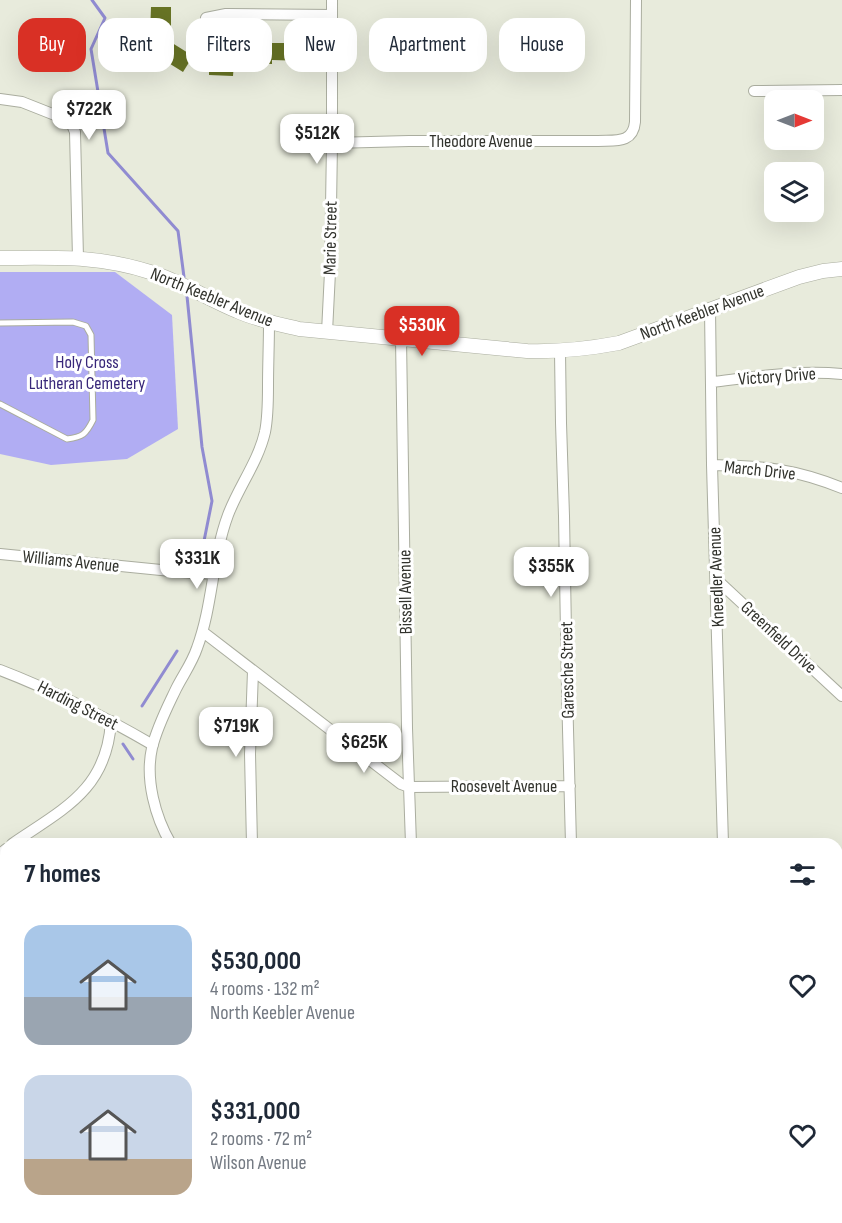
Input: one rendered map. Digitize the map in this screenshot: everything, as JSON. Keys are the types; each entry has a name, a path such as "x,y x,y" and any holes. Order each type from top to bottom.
{"street":[{"name":"Marie Street","path":"327,332 332,143 332,0"},
{"name":"Theodore Avenue","path":"332,143 598,141 622,140 629,137 635,122 636,0"},
{"path":"206,18 226,14 332,15"},
{"path":"754,91 842,90"},
{"path":"0,99 22,102 65,119 75,132 78,258"},
{"name":"North Keebler Avenue","path":"0,258 78,258 129,265 176,282 238,312 299,329 527,351 560,352 618,343 799,277 842,269"},
{"name":"Kneedler Avenue","path":"710,309 723,838"},
{"path":"168,838 158,817 152,787 153,745 167,707 192,662 203,632 221,538 228,515 252,468 265,432 269,322"},
{"name":"Bissell Avenue","path":"401,339 406,704 411,838"},
{"name":"Garesche Street","path":"560,352 571,838"},
{"name":"Victory Drive","path":"712,382 790,373 842,374"},
{"name":"March Drive","path":"712,465 776,468 819,478 842,488"},
{"name":"Williams Avenue","path":"0,554 214,574"},
{"name":"Greenfield Drive","path":"716,579 842,696"},
{"path":"203,632 400,784 409,787"},
{"name":"Harding Street","path":"0,670 72,700 153,745"},
{"path":"252,838 250,754 253,671"},
{"path":"21,838 75,801 85,790 104,758 110,736 111,721"},
{"name":"Roosevelt Avenue","path":"409,787 570,786"}],"lane":[{"path":"0,323 73,322 86,326 91,335 93,420 87,432 80,438 67,439 0,404"}],"green space":[{"name":"Holy Cross Lutheran Cemetery","path":"0,272 115,272 172,315 178,429 127,459 51,465 0,454"}],"building":[{"path":"151,7 171,7 171,18 151,18"},
{"path":"272,43 284,43 284,60 272,60"},
{"path":"174,44 186,52 186,67 183,72 174,66"},
{"path":"209,72 233,72 233,76 209,75"}],"waterway":[{"path":"92,0 105,18 91,49 108,153 178,231 184,277"},
{"path":"187,296 202,447 212,501 201,556"},
{"path":"142,706 177,651"},
{"path":"123,744 133,759"}]}
